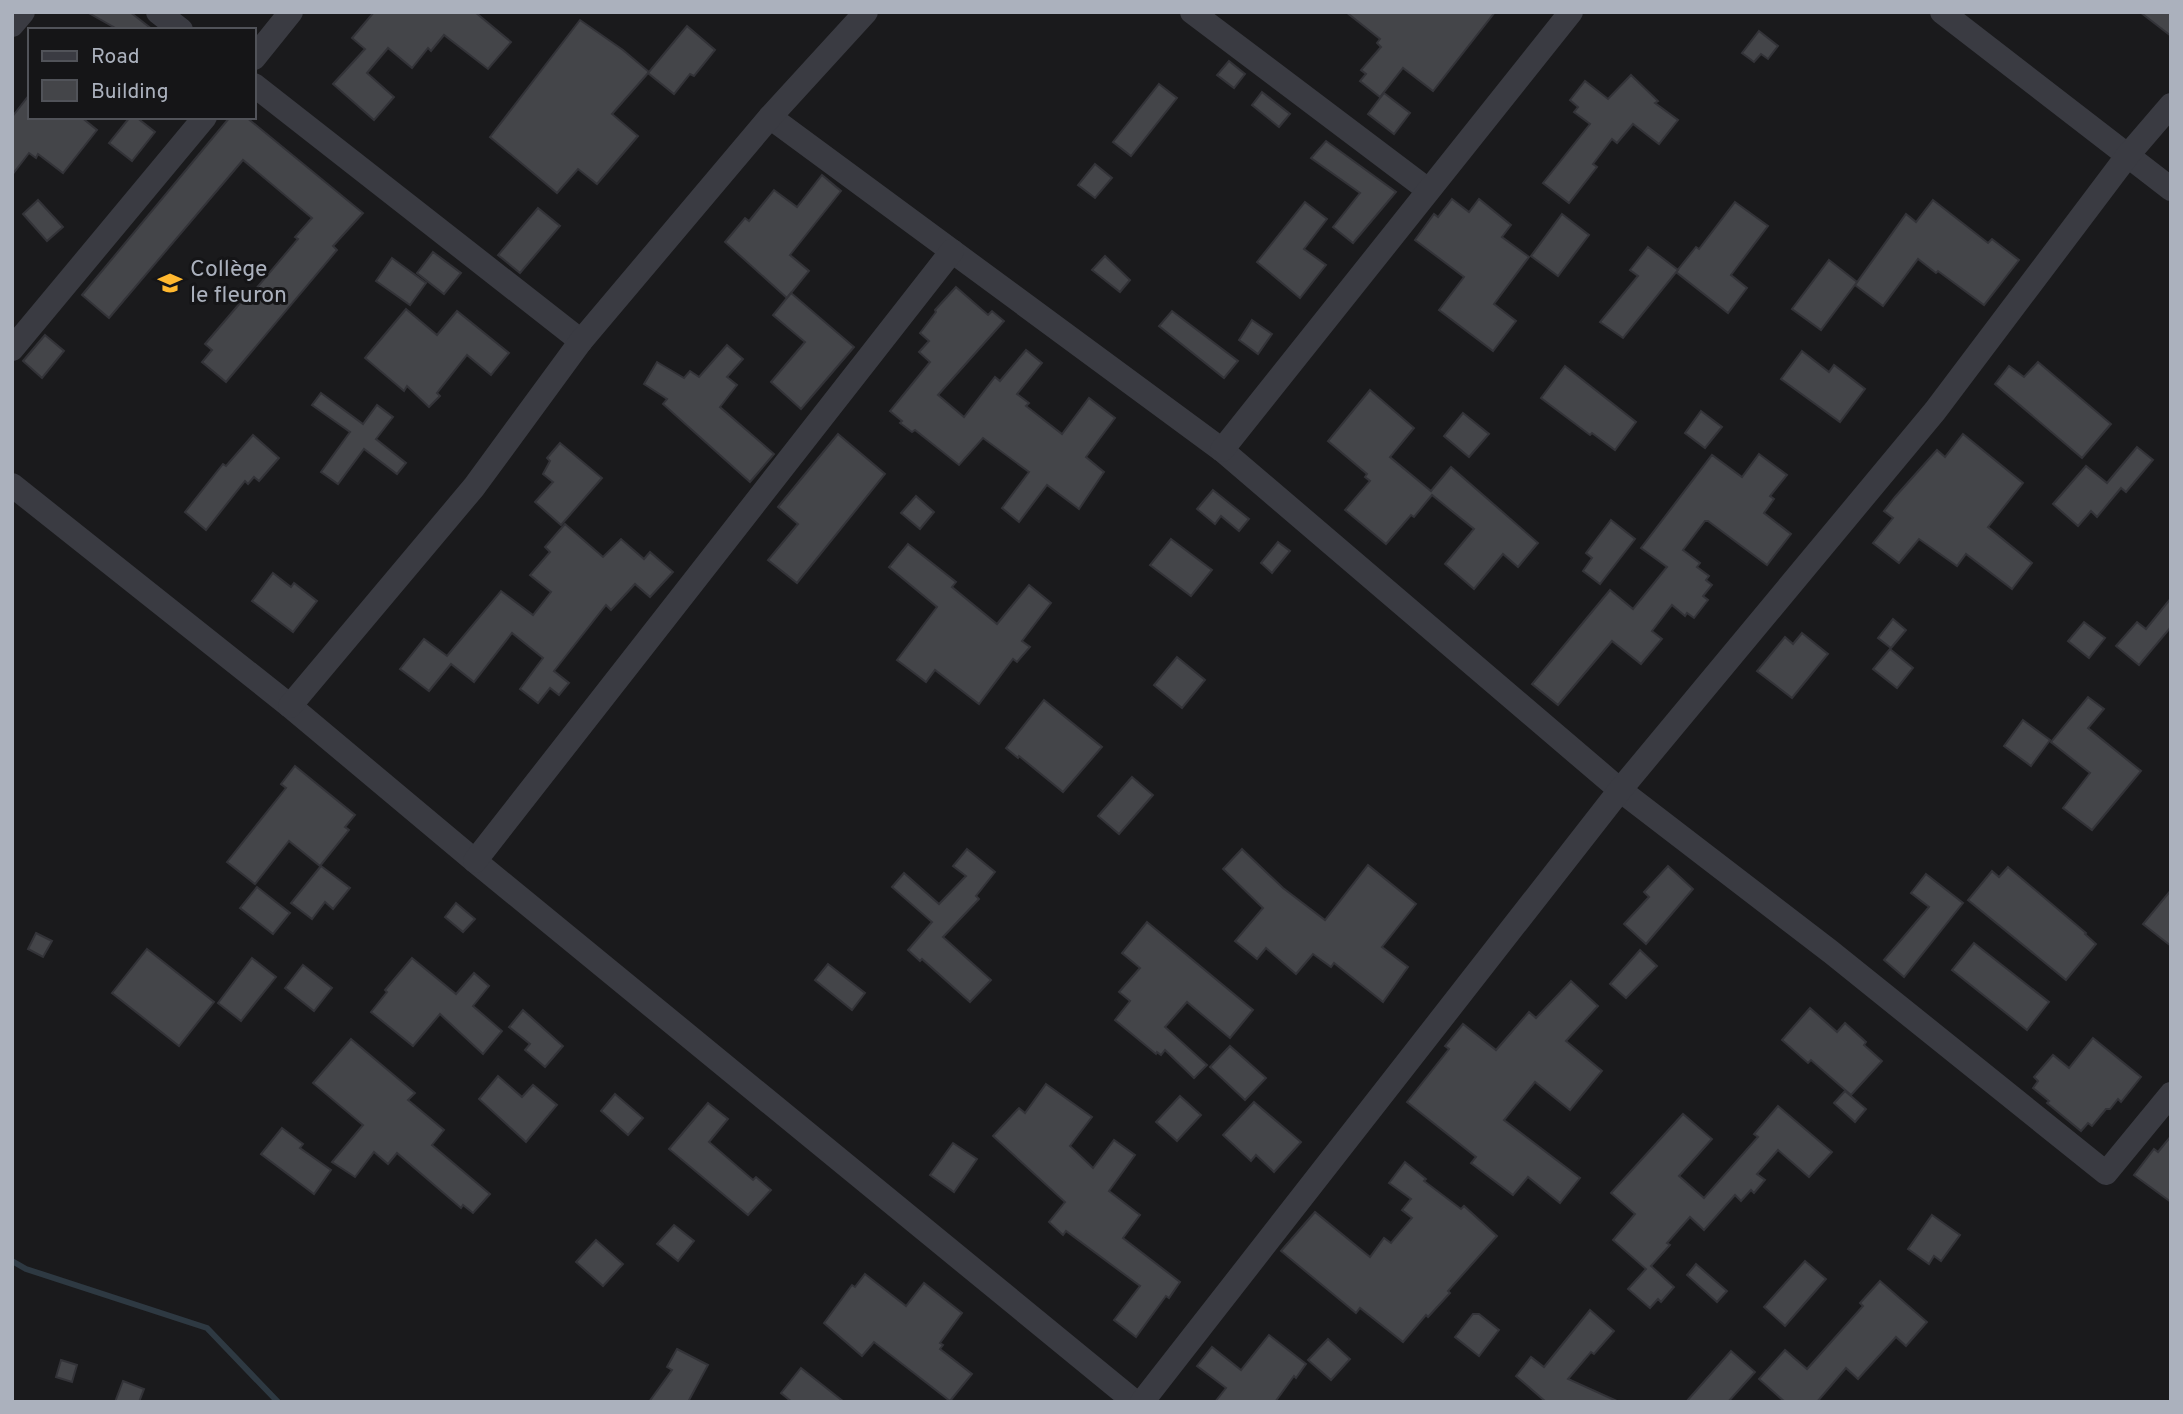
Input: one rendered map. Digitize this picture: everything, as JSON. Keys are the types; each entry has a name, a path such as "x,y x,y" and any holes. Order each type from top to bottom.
{"street":[{"path":"12,25 23,12"},
{"path":"158,12 178,28"},
{"path":"256,56 291,12"},
{"path":"1192,12 1428,190"},
{"path":"1222,450 1572,12"},
{"path":"1942,12 2171,189"},
{"path":"290,706 474,487 582,341 770,117 865,13"},
{"path":"256,87 582,341"},
{"path":"1142,1402 1620,790 1935,411 2128,155 2171,104"},
{"path":"770,117 1222,450 1620,790 1842,960 2106,1173 2171,1094"},
{"path":"12,349 203,119"},
{"path":"475,861 952,251"},
{"path":"12,485 290,706 1135,1402"}],"building":[{"path":"87,12 130,12 150,28 115,28"},
{"path":"374,12 475,12 511,42 488,69 444,35 431,51 428,48 412,68 388,48 367,73 394,97 374,120 333,84 365,49 352,38"},
{"path":"1346,12 1495,12 1433,91 1403,68 1380,97 1360,81 1366,74 1361,70 1381,47 1377,43 1380,39"},
{"path":"2140,12 2171,12 2171,36"},
{"path":"580,20 649,72 612,114 638,136 597,184 578,169 557,193 490,137"},
{"path":"687,26 715,50 694,76 690,74 674,94 648,73"},
{"path":"1759,31 1778,46 1768,59 1761,54 1754,62 1742,53"},
{"path":"1229,61 1245,74 1234,88 1217,75"},
{"path":"1631,75 1658,101 1655,103 1678,120 1659,144 1633,124 1617,143 1612,139 1593,164 1597,167 1569,203 1543,183 1590,124 1574,112 1578,107 1570,100 1585,81 1608,99"},
{"path":"1159,84 1177,98 1131,156 1113,142"},
{"path":"1262,92 1290,114 1279,127 1252,105"},
{"path":"1384,93 1410,113 1394,134 1368,114"},
{"path":"28,97 28,119 83,119 97,130 63,173 38,154 36,158 29,153 12,175 12,117"},
{"path":"128,119 139,119 155,132 132,161 109,143"},
{"path":"228,119 248,119 363,213 333,246 337,250 226,382 202,362 212,350 205,344 252,289 254,291 298,239 295,237 312,218 243,160 109,318 82,295"},
{"path":"1326,141 1396,192 1353,243 1333,227 1360,193 1311,158"},
{"path":"1095,164 1112,178 1095,198 1078,185"},
{"path":"822,175 841,191 790,255 809,271 787,298 725,242 745,218 749,221 774,190 797,207"},
{"path":"1452,199 1469,212 1479,199 1511,225 1502,237 1529,257 1494,304 1516,321 1493,351 1439,310 1464,277 1415,240 1434,214 1438,217"},
{"path":"38,200 63,227 47,241 23,214"},
{"path":"1933,200 1988,243 1992,239 2019,260 1984,305 1918,259 1883,306 1855,285 1906,214 1916,222"},
{"path":"1305,202 1327,219 1304,249 1326,265 1300,298 1257,262"},
{"path":"1735,202 1768,226 1731,275 1747,288 1728,313 1676,272 1696,247 1699,249"},
{"path":"538,208 560,226 520,273 498,255"},
{"path":"1562,214 1589,235 1558,276 1531,256"},
{"path":"1648,247 1678,270 1623,338 1600,322 1638,276 1630,270"},
{"path":"433,252 461,273 444,294 417,273"},
{"path":"1105,256 1130,280 1120,292 1092,270"},
{"path":"392,258 426,283 410,305 376,281"},
{"path":"1829,260 1857,282 1821,330 1792,309"},
{"path":"956,287 988,315 992,311 1004,321 938,395 964,417 995,377 1000,381 1026,350 1042,363 1017,394 1029,403 1026,406 1062,434 1089,398 1115,418 1086,457 1104,472 1079,509 1047,485 1019,522 1002,508 1029,472 983,438 959,465 915,430 912,432 900,423 902,421 890,411 930,362 919,352 929,341 920,333 935,310"},
{"path":"791,293 854,347 801,409 771,382 805,342 773,315"},
{"path":"406,309 437,335 457,311 509,353 491,375 467,355 437,393 440,396 429,407 407,386 404,391 365,358"},
{"path":"1172,311 1238,361 1224,378 1159,326"},
{"path":"1252,320 1272,334 1258,354 1239,340"},
{"path":"45,335 64,351 42,378 23,361"},
{"path":"727,345 743,359 727,377 737,385 720,407 774,454 750,482 663,404 667,399 644,384 657,362 684,378 690,371 699,377"},
{"path":"1802,351 1829,372 1834,365 1865,389 1840,422 1781,379"},
{"path":"2038,362 2111,424 2082,458 1995,384 2009,366 2024,377"},
{"path":"1565,366 1636,422 1615,450 1592,433 1590,435 1541,398"},
{"path":"1370,390 1414,428 1390,457 1431,491 1451,467 1538,543 1518,567 1503,554 1474,589 1445,564 1474,529 1432,495 1386,544 1345,510 1370,481 1365,477 1367,474 1328,441"},
{"path":"321,393 363,424 377,405 393,417 376,439 406,463 397,474 364,449 338,484 321,472 350,432 312,405"},
{"path":"1701,411 1722,427 1705,448 1685,433"},
{"path":"1463,413 1489,434 1469,457 1444,436"},
{"path":"838,434 885,474 797,583 768,560 798,524 778,507"},
{"path":"1963,434 2023,483 1988,527 2032,563 2012,589 1966,554 1957,566 1919,539 1899,563 1873,543 1893,518 1884,511 1895,497 1937,450 1945,457"},
{"path":"253,435 279,458 259,481 254,477 248,484 245,481 206,530 185,512 223,464 226,466"},
{"path":"560,443 602,478 561,525 535,502 553,482 543,474 550,461 547,458"},
{"path":"2137,447 2153,460 2126,492 2121,488 2097,517 2091,511 2078,526 2053,504 2086,466 2107,483"},
{"path":"1759,454 1787,475 1770,496 1774,499 1764,513 1791,534 1767,565 1705,521 1683,550 1700,563 1697,567 1709,576 1706,580 1712,585 1703,596 1708,600 1694,618 1687,613 1685,616 1672,605 1652,631 1662,639 1641,664 1612,641 1558,705 1532,684 1610,590 1633,609 1667,567 1641,548 1712,455 1742,477"},
{"path":"1213,490 1249,519 1239,531 1221,516 1215,524 1197,509"},
{"path":"916,496 934,512 920,529 901,513"},
{"path":"1611,520 1635,539 1600,584 1583,571 1592,558 1586,553"},
{"path":"565,524 603,557 621,539 644,559 650,552 673,572 650,597 635,584 611,610 606,605 554,671 569,683 559,695 550,688 538,703 520,689 543,658 512,633 474,682 451,664 429,691 400,669 424,639 447,656 501,591 533,615 551,592 530,575 550,552 545,547"},
{"path":"1171,539 1212,570 1191,596 1150,565"},
{"path":"1278,542 1290,551 1272,573 1261,563"},
{"path":"908,544 956,582 952,587 997,624 1029,585 1051,603 1022,641 1030,647 1017,662 1013,659 979,704 935,670 926,682 897,660 937,607 889,567"},
{"path":"273,573 291,587 294,583 317,601 293,632 252,601"},
{"path":"2171,598 2171,627 2139,665 2116,646 2137,622 2146,629"},
{"path":"1893,619 1906,630 1891,648 1878,638"},
{"path":"2084,622 2105,638 2089,658 2068,641"},
{"path":"1802,633 1828,654 1792,698 1757,671 1785,637 1793,644"},
{"path":"1890,649 1913,668 1897,688 1873,669"},
{"path":"1177,657 1205,680 1182,708 1154,685"},
{"path":"2088,697 2104,709 2088,728 2141,771 2092,830 2063,808 2090,773 2051,742"},
{"path":"1044,700 1102,747 1063,792 1006,748"},
{"path":"2023,720 2050,740 2031,766 2004,746"},
{"path":"295,766 355,815 345,827 349,830 320,866 289,841 255,884 227,862 286,788 281,784"},
{"path":"1132,777 1153,795 1119,834 1098,816"},
{"path":"967,849 995,872 976,896 979,899 943,937 991,980 970,1002 922,959 920,961 908,950 932,922 892,887 904,873 939,904 966,876 953,866"},
{"path":"1242,849 1283,888 1325,920 1368,865 1416,904 1382,947 1408,967 1383,1002 1334,963 1331,967 1313,954 1296,974 1266,948 1257,959 1235,941 1263,908 1223,869"},
{"path":"321,866 350,888 333,909 325,902 312,919 291,903"},
{"path":"1668,866 1693,889 1646,944 1624,924 1649,897 1644,892"},
{"path":"2008,867 2096,944 2066,980 1968,900 1992,871 1999,877"},
{"path":"1926,874 1963,903 1904,977 1884,960 1929,907 1911,893"},
{"path":"257,887 290,913 273,934 240,908"},
{"path":"2171,890 2171,946 2143,924"},
{"path":"456,903 475,919 463,932 445,917"},
{"path":"1147,922 1253,1010 1230,1038 1187,1002 1165,1027 1207,1065 1194,1078 1165,1050 1161,1055 1157,1052 1156,1054 1115,1020 1130,1001 1119,992 1140,968 1122,953"},
{"path":"36,933 52,941 43,957 28,949"},
{"path":"1974,943 2049,1002 2027,1030 1952,970"},
{"path":"147,949 214,1002 179,1046 112,993"},
{"path":"1640,950 1657,966 1626,998 1610,984"},
{"path":"252,958 276,977 241,1021 218,1003"},
{"path":"412,958 456,994 474,973 489,986 473,1006 502,1031 483,1054 440,1014 413,1046 371,1012 387,992 385,990"},
{"path":"828,964 865,993 852,1010 815,980"},
{"path":"303,965 332,988 314,1011 285,988"},
{"path":"1571,981 1598,1006 1566,1041 1602,1071 1570,1110 1535,1082 1504,1120 1580,1178 1560,1203 1528,1177 1513,1195 1471,1163 1476,1157 1407,1102 1449,1049 1445,1046 1463,1024 1496,1050 1529,1012 1536,1018"},
{"path":"1810,1008 1837,1032 1845,1023 1882,1061 1851,1095 1811,1060 1808,1063 1782,1040"},
{"path":"523,1010 563,1046 545,1067 525,1050 530,1044 509,1027"},
{"path":"2093,1038 2141,1077 2121,1102 2118,1099 2092,1126 2088,1123 2081,1131 2033,1088 2038,1081 2034,1077 2053,1055 2069,1068"},
{"path":"351,1039 415,1093 408,1100 444,1130 432,1145 490,1194 473,1213 463,1205 461,1208 397,1153 388,1164 374,1152 355,1177 332,1162 363,1125 313,1083"},
{"path":"1230,1046 1266,1078 1245,1100 1210,1067"},
{"path":"498,1076 522,1097 533,1085 557,1105 526,1142 479,1099"},
{"path":"1046,1084 1092,1117 1070,1146 1093,1168 1114,1140 1135,1155 1109,1191 1140,1215 1123,1238 1180,1282 1169,1298 1166,1296 1136,1337 1114,1320 1140,1286 1066,1231 1063,1235 1049,1222 1065,1202 993,1136 1019,1108 1025,1113"},
{"path":"1845,1091 1866,1109 1855,1122 1834,1103"},
{"path":"615,1094 643,1118 628,1135 601,1111"},
{"path":"1180,1096 1201,1115 1177,1141 1156,1122"},
{"path":"1254,1102 1301,1142 1274,1172 1256,1155 1251,1161 1223,1135"},
{"path":"708,1103 728,1119 709,1142 753,1180 756,1177 771,1190 748,1215 669,1149"},
{"path":"1778,1106 1832,1152 1809,1177 1778,1150 1757,1174 1765,1180 1754,1193 1751,1190 1741,1201 1735,1195 1704,1230 1690,1217 1651,1266 1674,1287 1661,1302 1658,1299 1650,1308 1628,1289 1646,1269 1613,1240 1635,1214 1611,1193 1683,1114 1712,1139 1679,1176 1704,1198 1758,1137 1754,1134"},
{"path":"282,1128 303,1144 300,1148 331,1170 314,1194 261,1154"},
{"path":"2171,1136 2171,1202 2134,1175 2154,1149 2158,1152"},
{"path":"953,1143 977,1159 954,1192 930,1175"},
{"path":"1405,1162 1426,1179 1424,1181 1461,1209 1464,1206 1497,1236 1448,1291 1450,1293 1403,1342 1360,1308 1356,1313 1281,1251 1315,1212 1370,1257 1384,1238 1391,1243 1412,1218 1402,1210 1411,1199 1389,1183"},
{"path":"1932,1215 1960,1235 1941,1261 1934,1256 1929,1264 1908,1249"},
{"path":"674,1225 694,1241 678,1261 657,1244"},
{"path":"596,1240 623,1264 603,1286 576,1262"},
{"path":"1805,1261 1826,1279 1785,1326 1764,1307"},
{"path":"1696,1264 1727,1291 1717,1302 1687,1275"},
{"path":"865,1274 906,1306 924,1283 962,1313 940,1343 943,1345 940,1349 972,1374 950,1401 874,1342 862,1356 824,1323 852,1285 855,1287"},
{"path":"1880,1281 1927,1322 1906,1346 1896,1337 1858,1379 1846,1368 1817,1402 1785,1402 1759,1379 1785,1350 1807,1369 1863,1306 1860,1303"},
{"path":"1590,1310 1614,1331 1568,1379 1619,1402 1546,1402 1516,1376 1531,1357 1544,1367"},
{"path":"1473,1314 1479,1314 1499,1330 1479,1356 1455,1337"},
{"path":"1269,1335 1306,1364 1296,1378 1294,1376 1275,1402 1215,1402 1226,1388 1197,1366 1212,1347 1241,1370"},
{"path":"1328,1339 1350,1359 1331,1380 1308,1360"},
{"path":"677,1349 708,1365 688,1402 649,1402 672,1370 667,1367"},
{"path":"1731,1351 1755,1372 1728,1402 1686,1402"},
{"path":"61,1360 77,1365 72,1382 56,1377"},
{"path":"801,1368 844,1402 792,1402 781,1393"},
{"path":"123,1381 144,1389 139,1402 115,1402"}],"waterway":[{"path":"12,1261 26,1269 207,1328 278,1402"}],"place":[{"name":"Collège le fleuron","path":"170,283"}]}
